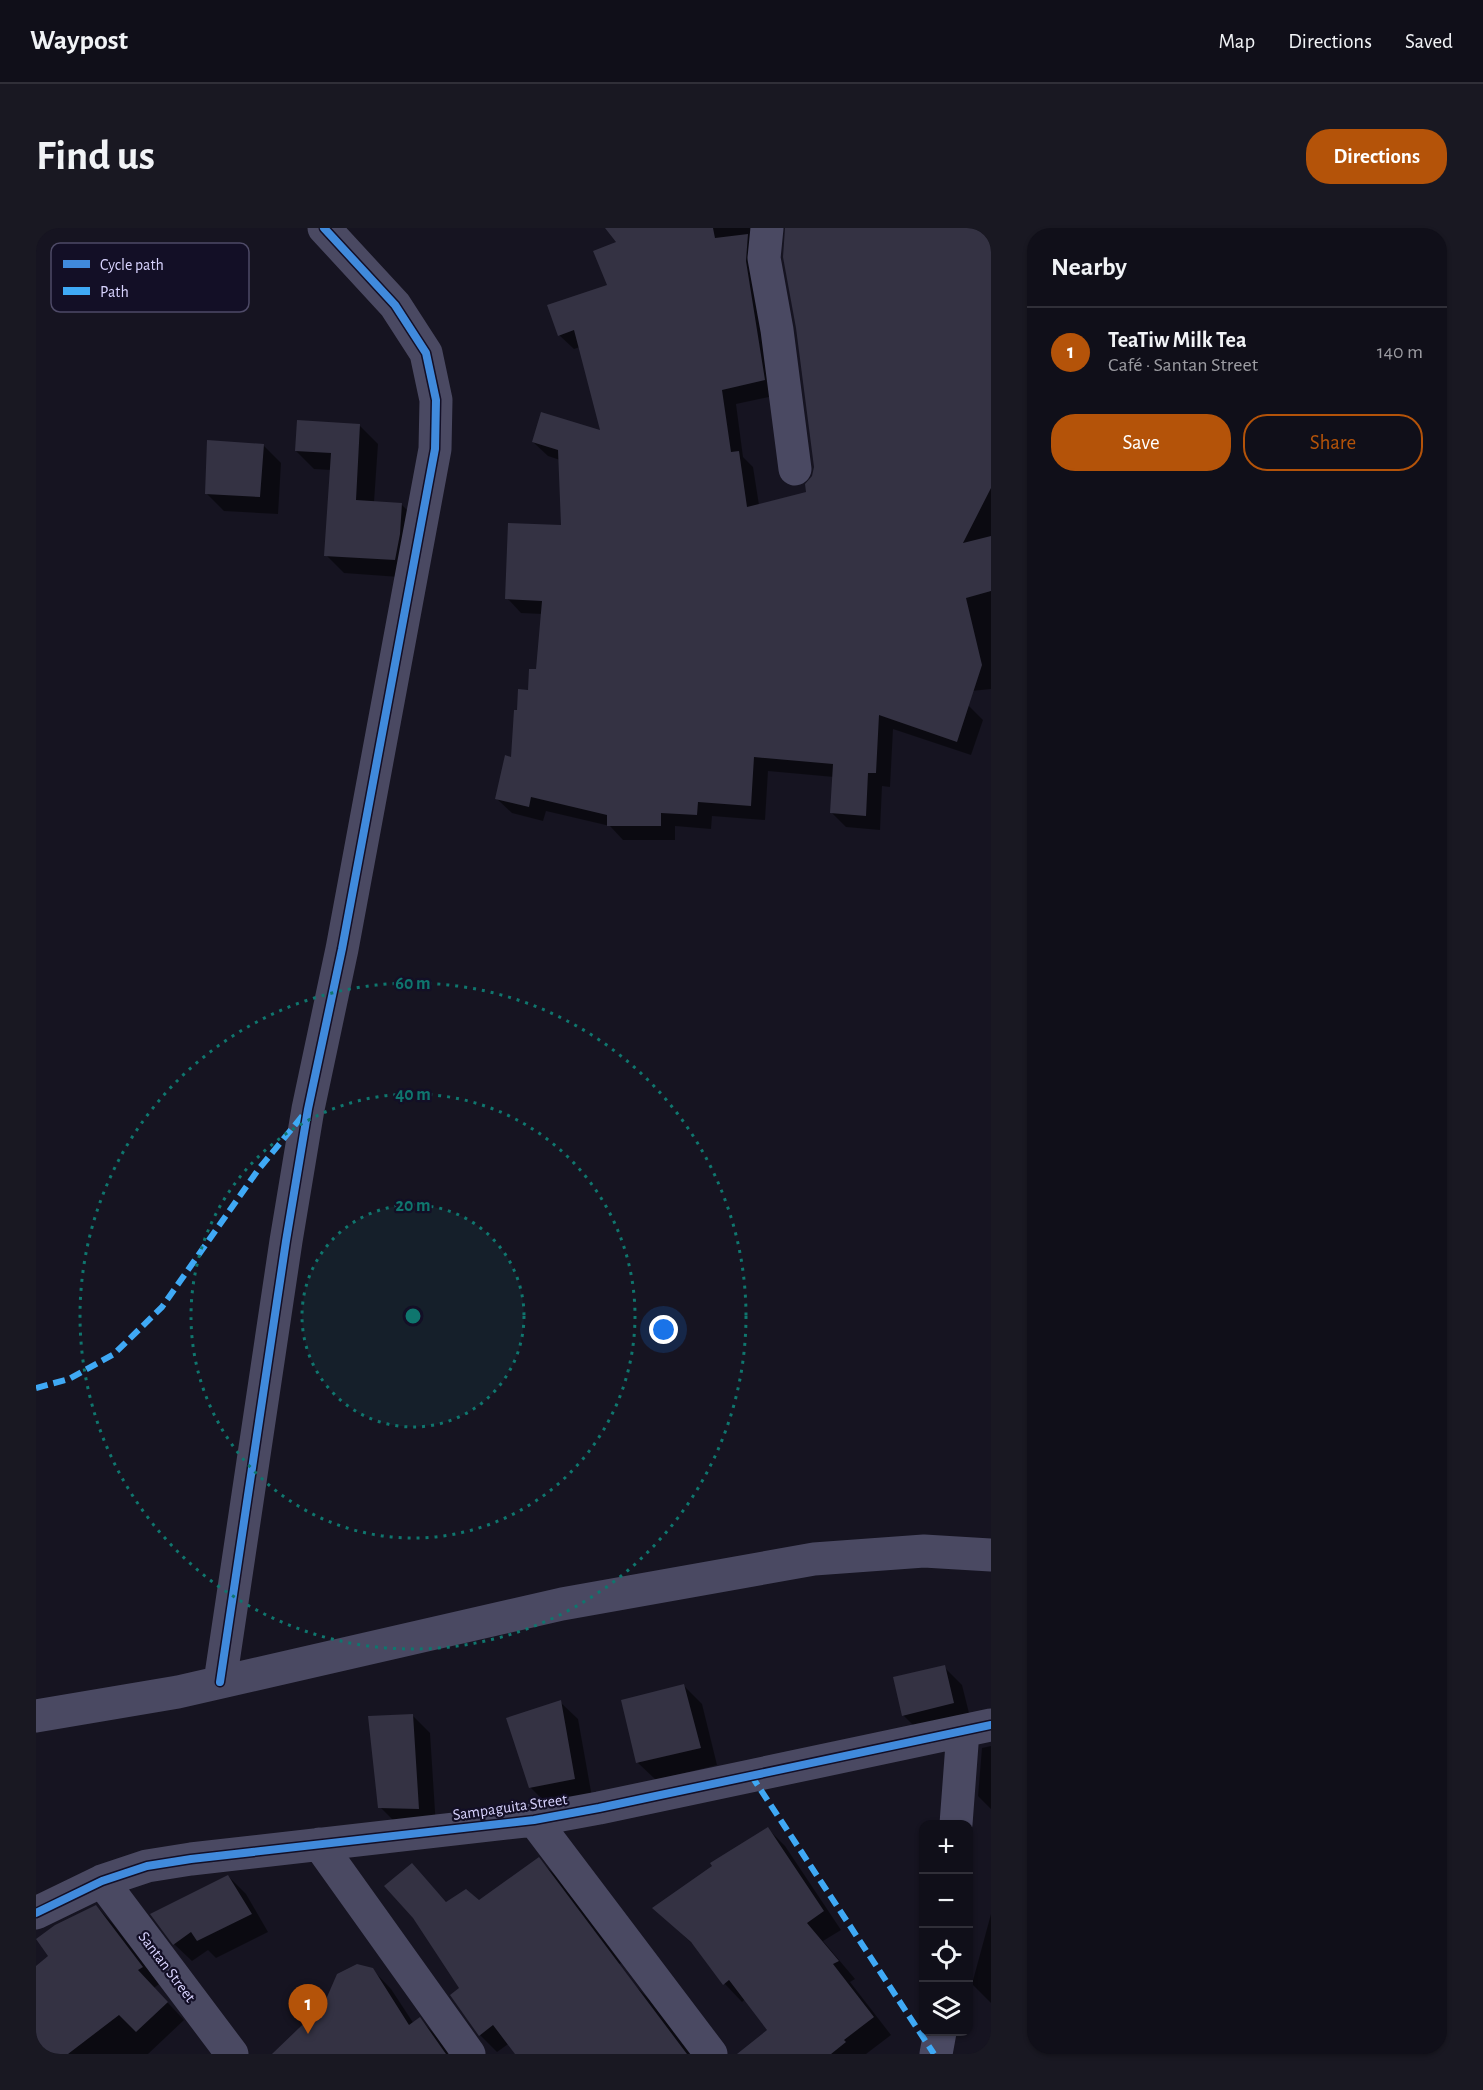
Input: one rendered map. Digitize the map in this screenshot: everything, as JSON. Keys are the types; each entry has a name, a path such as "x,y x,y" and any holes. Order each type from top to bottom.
{"street":[{"path":"220,1682 306,1120 342,949 435,449 436,400 426,353 395,305 324,228"},
{"path":"767,228 764,258 777,330 795,469"},
{"path":"36,1716 178,1692 562,1604 814,1559 924,1551 991,1555"},
{"path":"957,1820 977,1728"},
{"name":"Sampaguita Street","path":"36,1913 102,1881 147,1866 534,1820 977,1728"},
{"path":"534,1820 711,2054"},
{"path":"319,1844 469,2054"},
{"name":"Santan Street","path":"102,1881 232,2054"},
{"path":"936,2054 939,2036"}],"building":[{"path":"605,228 713,228 715,238 748,234 746,261 765,380 722,390 731,452 739,451 747,507 806,492 805,484 812,476 814,467 796,328 783,257 785,228 991,228 991,488 963,543 991,536 991,591 966,598 982,665 957,742 879,715 876,773 868,773 866,816 830,813 833,764 754,757 751,806 698,802 697,815 661,813 661,826 607,826 607,815 531,797 529,807 495,799 505,755 511,757 514,710 517,710 518,689 528,690 529,669 536,669 542,601 505,599 508,523 561,525 558,450 532,442 541,412 600,430 574,330 558,336 547,305 607,285 593,251 616,242"},
{"path":"297,420 360,424 356,500 402,503 395,560 324,556 331,453 295,451"},
{"path":"207,440 264,444 260,497 205,494"},
{"path":"945,1665 954,1703 902,1716 893,1677"},
{"path":"684,1684 701,1748 636,1763 621,1700"},
{"path":"561,1700 575,1779 529,1788 506,1718"},
{"path":"413,1714 419,1809 378,1808 368,1716"},
{"path":"768,1827 824,1911 807,1923 839,1961 833,1964 874,2017 844,2040 846,2042 831,2054 737,2054 767,2030 729,1980 723,1985 691,1942 652,1908 712,1866 710,1863"},
{"path":"539,1857 687,2054 515,2054 493,2025 479,2036 450,1995 459,1988 413,1918 384,1886 412,1863 446,1902 466,1889 479,1900"},
{"path":"228,1875 252,1914 197,1941 191,1932 173,1945 150,1914"},
{"path":"96,1905 143,1967 138,1970 168,2002 136,2032 119,2015 68,2054 36,2054 36,1966 48,1956 36,1939 55,1925"},
{"path":"357,1964 373,1968 409,2025 420,2017 446,2054 272,2054 324,2004 337,1974"}],"marked path":[{"path":"36,1388 69,1379 114,1354 162,1307 258,1170 304,1114"},
{"path":"751,1775 934,2054"}],"cycle path":[{"path":"220,1682 308,1109 342,949 435,449 436,400 426,353 395,305 324,228"},
{"path":"36,1913 102,1881 147,1866 534,1820 991,1725"}],"place":[{"name":"TeaTiw Milk Tea","path":"308,2034"}]}
